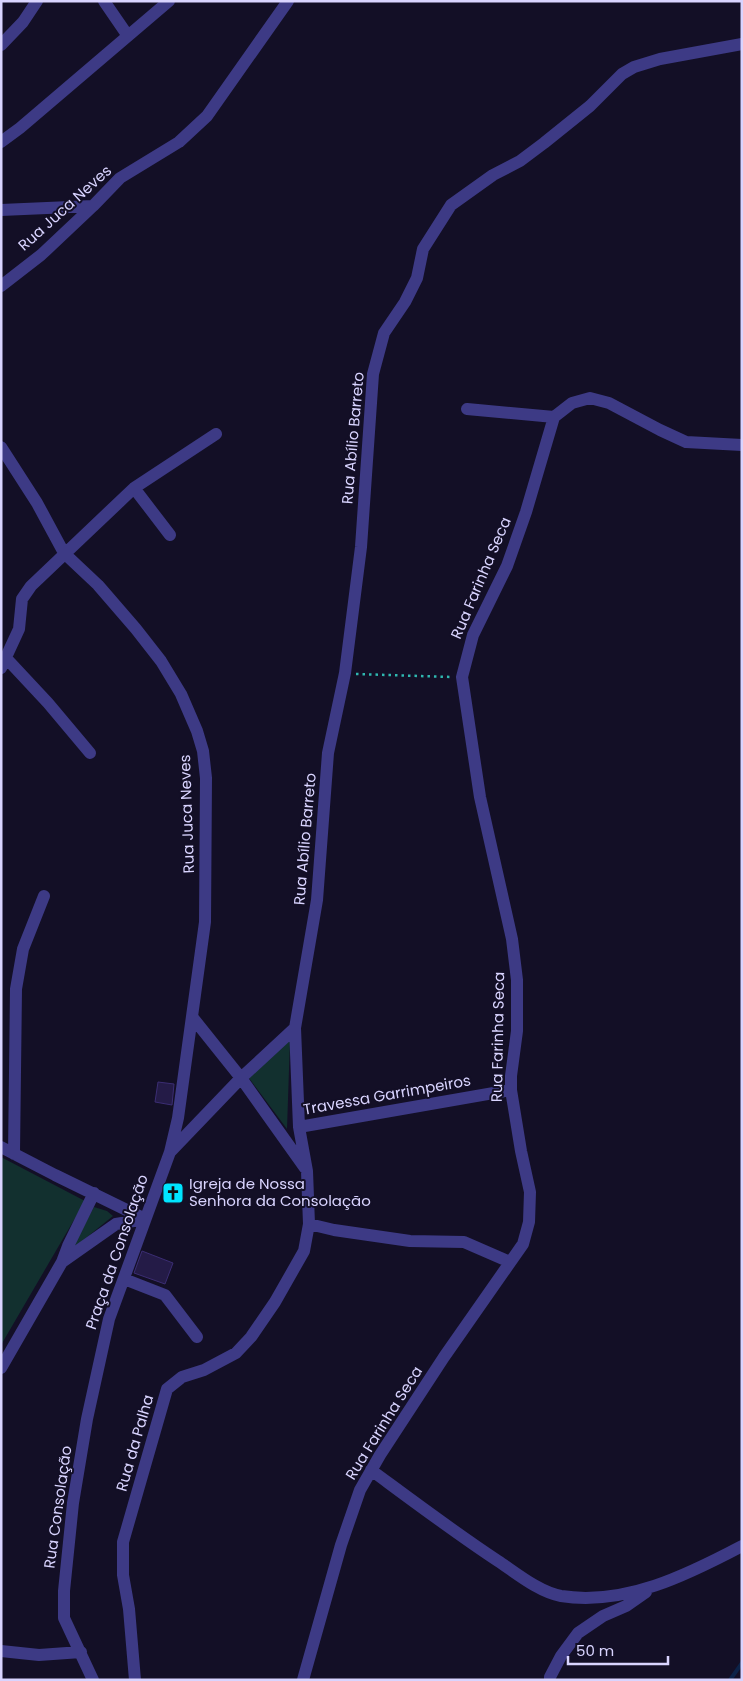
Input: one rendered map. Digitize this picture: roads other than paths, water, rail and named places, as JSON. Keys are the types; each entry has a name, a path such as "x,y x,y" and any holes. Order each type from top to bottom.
{"street":[{"path":"1,45 23,22 37,1"},
{"path":"104,1 128,36"},
{"path":"1,142 169,1"},
{"name":"Rua Juca Neves","path":"1,286 41,254 120,178 179,142 207,116 288,1"},
{"name":"Rua Abílio Barreto","path":"299,1127 295,1028 316,900 328,753 345,673 361,547 374,374 384,333 405,302 417,278 424,249 451,205 493,175 520,161 544,143 590,106 622,74 634,67 660,59 742,44"},
{"path":"1,210 93,206"},
{"path":"466,410 554,417 572,403 590,398 608,403 686,442 742,445"},
{"name":"Rua Farinha Seca","path":"303,1680 341,1545 360,1490 444,1357 523,1244 529,1222 530,1192 511,1090 517,1031 517,980 512,939 480,797 462,677 472,634 507,566 526,512 554,417"},
{"path":"90,753 48,703 4,663 19,629 22,599 31,586 64,553 134,488 216,434"},
{"name":"Rua Juca Neves","path":"1,447 64,553 104,592 161,661 181,694 197,731 203,752 206,778 205,922 181,1102 170,1152"},
{"path":"134,488 170,535"},
{"path":"14,1154 16,989 22,949 44,896"},
{"path":"193,1018 241,1078 307,1171"},
{"path":"170,1152 241,1078 295,1028"},
{"name":"Travessa Garrimpeiros","path":"299,1127 511,1090"},
{"name":"Rua da Palha","path":"136,1680 129,1609 123,1575 123,1542 167,1389 182,1377 204,1370 236,1353 251,1338 275,1302 304,1251 309,1224 307,1171 299,1127"},
{"path":"1,1147 145,1219"},
{"name":"Praça da Consolação","path":"98,1364 108,1319 170,1152"},
{"path":"1,1368 62,1262 94,1193"},
{"path":"62,1262 116,1224 145,1219"},
{"path":"309,1224 334,1230 402,1240 464,1242 510,1262"},
{"path":"124,1279 165,1295 197,1337"},
{"name":"Rua Consolação","path":"92,1680 64,1618 62,1604 73,1503 98,1364"},
{"path":"371,1470 449,1529 532,1584 560,1595 590,1598 624,1594 654,1587 716,1560 742,1546"},
{"path":"550,1680 561,1656 578,1633 603,1616 626,1606 654,1587"},
{"path":"1,1652 39,1655 81,1652"}],"waterway":[{"path":"730,1680 742,1663"}],"place":[{"name":"Igreja de Nossa Senhora da Consolação","path":"173,1193"}]}
